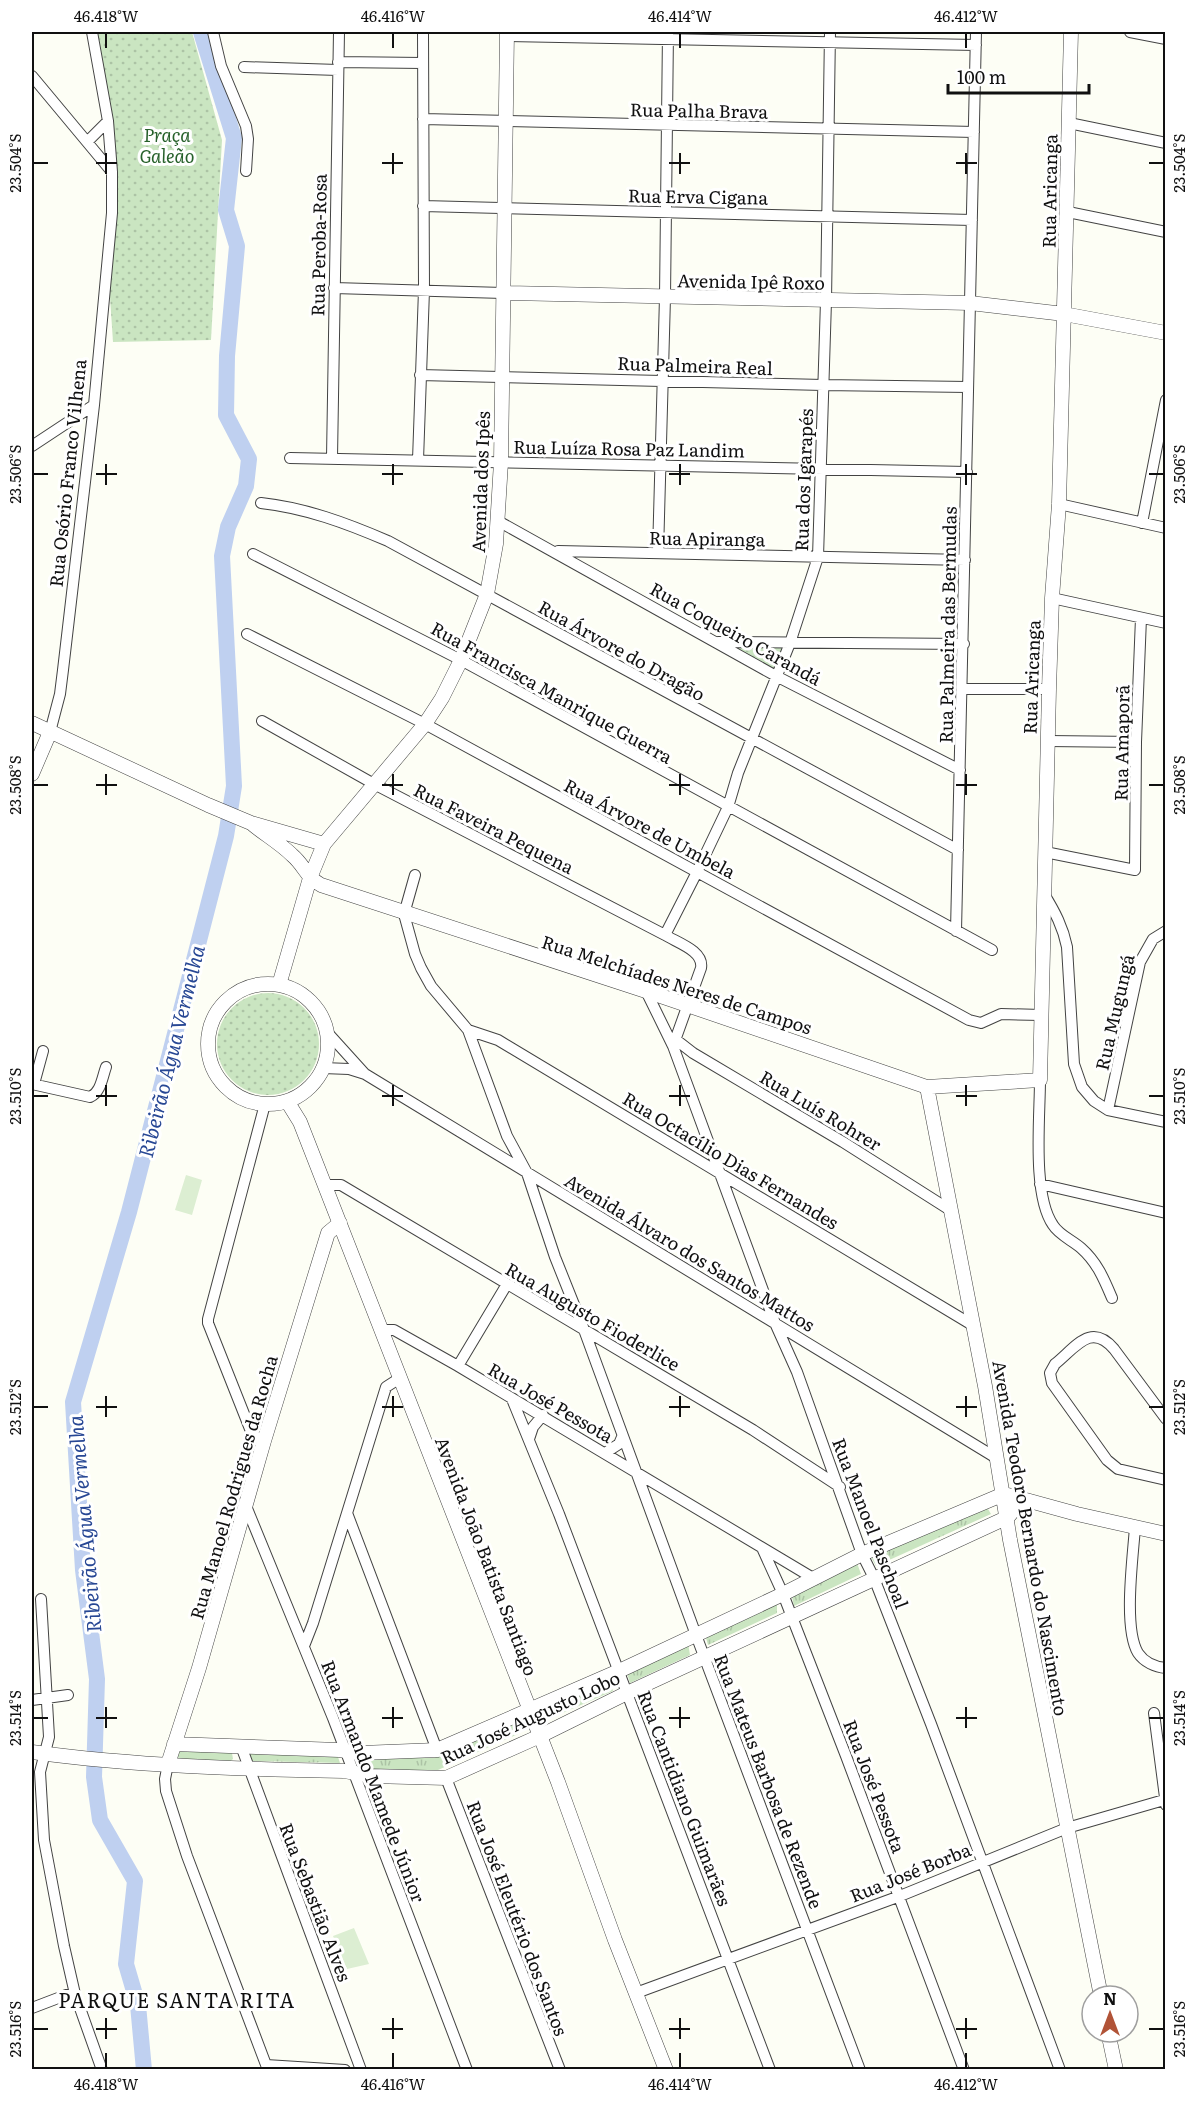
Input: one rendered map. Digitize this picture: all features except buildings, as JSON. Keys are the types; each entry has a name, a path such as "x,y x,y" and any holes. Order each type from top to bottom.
{"street":[{"name":"Rua Osório Franco Vilhena","path":"32,774 50,732 61,682 94,405 112,213 108,121 92,32"},
{"path":"213,32 221,66 246,126 248,140 246,171"},
{"name":"Rua Peroba-Rosa","path":"332,458 339,32"},
{"path":"418,460 424,290 423,32"},
{"name":"Rua Palmeira das Bermudas","path":"956,931 976,32"},
{"name":"Rua Aricanga","path":"1071,32 1059,504 1052,598 1043,894 1040,1184 1045,1207 1053,1225 1057,1231 1080,1247 1095,1263 1103,1275 1112,1298"},
{"path":"1130,32 1166,39"},
{"path":"507,34 830,36 976,45"},
{"name":"Avenida dos Ipês","path":"279,985 316,858 324,844 425,724 442,698 461,660 487,594 494,564 501,462 507,34"},
{"path":"658,553 664,381 668,35"},
{"name":"Rua dos Igarapés","path":"665,935 728,807 751,739 790,644 818,557 826,301 830,36"},
{"path":"244,67 423,63"},
{"path":"32,76 112,172"},
{"name":"Rua Palha Brava","path":"423,119 974,132"},
{"path":"87,142 108,121"},
{"path":"1069,123 1166,143"},
{"name":"Rua Erva Cigana","path":"423,206 972,220"},
{"path":"1068,212 1166,232"},
{"name":"Avenida Ipê Roxo","path":"334,288 970,303 1064,314 1166,333"},
{"name":"Rua Palmeira Real","path":"420,375 968,387"},
{"path":"1142,523 1166,400"},
{"path":"32,446 94,405"},
{"name":"Rua Luíza Rosa Paz Landim","path":"290,458 967,472"},
{"name":"Rua Árvore do Dragão","path":"261,503 315,512 388,541 958,850"},
{"path":"1059,504 1166,528"},
{"name":"Rua Coqueiro Carandá","path":"498,521 776,676 960,770"},
{"name":"Rua Apiranga","path":"555,551 965,560"},
{"name":"Rua Francisca Manrique Guerra","path":"253,554 461,660 992,950"},
{"path":"1052,598 1166,623"},
{"name":"Rua Amaporã","path":"1045,852 1135,870 1136,742 1141,618"},
{"name":"Rua Árvore de Umbela","path":"247,634 425,724 976,1023 987,1022 1001,1014 1041,1015"},
{"path":"715,642 964,644"},
{"path":"962,689 1049,689"},
{"name":"Rua Faveira Pequena","path":"262,721 374,784 665,935 698,955 702,960 701,968 688,1007"},
{"path":"32,723 208,806 249,822 324,844"},
{"path":"1048,741 1136,742"},
{"path":"249,822 297,859 310,878"},
{"path":"265,835 316,858"},
{"path":"404,914 415,875"},
{"name":"Rua Melchíades Neres de Campos","path":"310,878 321,885 404,914 646,991 927,1087 1040,1080"},
{"path":"1043,894 1059,918 1067,947 1073,1053 1077,1075 1087,1095 1108,1110 1166,1122"},
{"name":"Rua Mateus Barbosa de Rezende","path":"404,914 421,968 431,986 468,1030 507,1136 527,1173 555,1257 860,2070"},
{"name":"Rua Mugungá","path":"1108,1110 1140,962 1153,939 1166,931"},
{"path":"279,985 299,993 315,1007 327,1032 328,1050 323,1068 316,1081 305,1091 287,1101 265,1104 241,1098 221,1083 212,1069 207,1037 212,1021 220,1007 232,995 255,986 279,985"},
{"name":"Rua Manoel Paschoal","path":"646,991 674,1043 775,1323 797,1372 840,1487 862,1554 874,1578 983,1861 1060,2070"},
{"path":"674,1043 688,1007"},
{"name":"Rua Octacílio Dias Fernandes","path":"468,1030 498,1040 974,1326"},
{"name":"Avenida Álvaro dos Santos Mattos","path":"327,1032 365,1074 998,1459"},
{"name":"Rua Luís Rohrer","path":"674,1043 843,1142 950,1210"},
{"path":"43,1051 33,1084 90,1097 99,1090 106,1067"},
{"name":"Avenida Álvaro dos Santos Mattos","path":"323,1068 365,1074"},
{"name":"Avenida Teodoro Bernardo do Nascimento","path":"927,1087 974,1326 1008,1517 1010,1540 1099,1984"},
{"path":"300,1122 305,1091"},
{"name":"Avenida João Batista Santiago","path":"287,1101 300,1122 340,1223 540,1736 666,2070"},
{"path":"264,1441 252,1434 208,1323 208,1312 265,1104"},
{"path":"1040,1184 1166,1213"},
{"name":"Rua Augusto Fioderlice","path":"325,1185 341,1185 583,1327 753,1430 840,1487"},
{"name":"Rua Manoel Rodrigues da Rocha","path":"168,1764 199,1668 264,1441 328,1233 340,1223"},
{"path":"458,1366 507,1284"},
{"name":"Rua José Pessota","path":"381,1330 394,1330 458,1366 813,1578"},
{"path":"1166,1419 1114,1349 1106,1339 1100,1336 1089,1337 1055,1364 1052,1369 1052,1383 1107,1460 1118,1468 1166,1480"},
{"path":"304,1646 386,1387 400,1378"},
{"name":"Rua Cantidiano Guimarães","path":"512,1399 530,1438 770,2070"},
{"path":"530,1438 533,1427 543,1415"},
{"path":"605,1453 619,1444 622,1437"},
{"path":"648,1504 655,1496 670,1492"},
{"path":"1004,1494 1166,1534"},
{"name":"Rua José Augusto Lobo","path":"174,1744 361,1753 437,1750 619,1671 862,1554 1004,1494"},
{"path":"1008,1517 1022,1500"},
{"name":"Rua Armando Mamede Júnior","path":"246,1506 346,1751 467,2070"},
{"path":"347,1513 437,1750"},
{"name":"Rua José Augusto Lobo","path":"38,1753 82,1759 250,1769 344,1771 370,1776 446,1778 1008,1517"},
{"path":"1135,1527 1130,1609 1133,1642 1138,1653 1146,1661 1166,1668"},
{"name":"Rua José Pessota","path":"763,1550 783,1594 900,1896 964,2070"},
{"path":"41,1599 49,1737 38,1753 44,1840 75,1994 102,2070"},
{"path":"32,1700 68,1695"},
{"path":"1154,1713 1162,1746 1165,1803"},
{"name":"Rua Sebastião Alves","path":"241,1746 361,2070"},
{"path":"168,1764 165,1779 166,1791 187,1857 267,2067 345,2070"},
{"name":"Rua José Eleutério dos Santos","path":"446,1778 560,2070"},
{"name":"Rua José Borba","path":"636,1993 900,1896 1067,1828 1165,1803"},
{"path":"32,2008 66,1995 75,1994"},
{"path":"1111,2044 1116,2070"}],"green space":[{"name":"Praça Galeão","path":"95,32 192,32 222,140 211,340 113,342 109,282 117,177"},
{"path":"708,638 786,640 773,674"},
{"path":"268,993 297,1001 311,1015 319,1044 311,1073 297,1087 268,1095 239,1087 225,1073 217,1044 225,1015 239,1001"},
{"path":"186,1175 202,1180 192,1215 175,1210"},
{"path":"985,1504 991,1514 876,1566 871,1557"},
{"path":"857,1563 861,1574 794,1606 791,1592"},
{"path":"777,1603 777,1613 708,1645 704,1631"},
{"path":"688,1643 690,1655 630,1683 626,1670"},
{"path":"609,1680 613,1691 542,1722 538,1711"},
{"path":"514,1721 518,1734 438,1770 364,1771 361,1768 358,1756 434,1758"},
{"path":"184,1748 229,1750 233,1759 228,1763 177,1760 179,1752"},
{"path":"250,1750 337,1754 340,1763 250,1761 246,1754"},
{"path":"354,1928 369,1964 347,1969 333,1936"}],"waterway":[{"name":"Ribeirão Água Vermelha","path":"144,2070 138,2005 126,1964 135,1881 100,1820 94,1777 97,1679 83,1570 73,1402 129,1212 226,836 234,786 222,556 228,527 246,486 249,459 226,415 227,356 237,246 226,210 234,138 201,32"}],"district":[{"name":"PARQUE SANTA RITA","path":"177,1999"}]}
